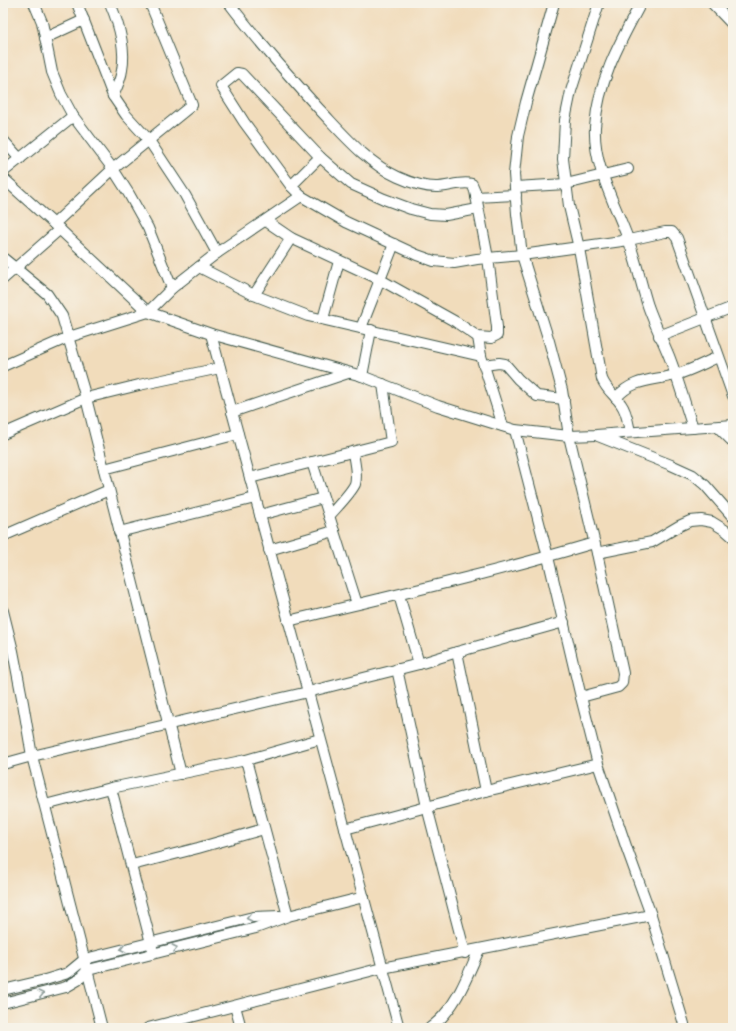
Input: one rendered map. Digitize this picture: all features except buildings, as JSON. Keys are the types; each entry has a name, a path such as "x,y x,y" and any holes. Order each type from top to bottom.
{"street":[{"path":"34,3 42,22 52,72 61,94 73,116 113,169 129,194 148,228 172,288"},
{"path":"77,3 113,96 126,115 148,139 185,195 217,253"},
{"path":"110,3 114,13 123,54 119,84 113,96"},
{"path":"3,279 113,169 148,139 192,105 150,3"},
{"path":"229,3 288,76 350,142 379,166 398,177 421,185 437,187 471,183 474,187 488,258 497,333 491,338 478,337 456,322 379,279 291,238 266,221"},
{"path":"554,3 518,136 514,174 522,255 547,333 562,390 569,436 596,548 623,673 621,686 581,697"},
{"path":"599,3 571,91 565,120 563,159 569,206 579,248 602,378 605,387 622,405 626,414 630,432"},
{"path":"641,3 620,42 607,72 598,100 595,127 595,148 603,175 629,240 648,304 659,336 676,375 693,428"},
{"path":"712,3 733,25"},
{"path":"45,38 84,20"},
{"path":"478,209 446,215 430,214 384,199 351,184 320,157 242,74 237,73 221,86 244,122 291,186 301,196 346,222 417,255 443,263 454,263 579,248 672,232 677,238 733,396"},
{"path":"3,172 73,116"},
{"path":"3,140 20,159"},
{"path":"291,186 320,157"},
{"path":"476,197 566,184 628,169"},
{"path":"3,178 57,226 148,312 211,334 362,376 438,406 515,430 569,436 596,436 630,432 733,425"},
{"path":"3,366 69,336 148,312 172,288 198,267 301,196"},
{"path":"254,295 291,238"},
{"path":"362,376 366,329 379,279 394,244"},
{"path":"3,258 46,294 62,316 69,336 181,774"},
{"path":"323,319 339,261"},
{"path":"198,267 254,295 308,316 366,329 482,361 505,364 518,379 537,396 564,399"},
{"path":"659,336 733,307"},
{"path":"211,334 399,1028"},
{"path":"478,337 482,361 503,426"},
{"path":"616,398 625,389 633,384 676,375 718,357"},
{"path":"3,434 86,398 220,368"},
{"path":"232,412 348,373"},
{"path":"250,478 391,442 383,384"},
{"path":"718,427 733,442"},
{"path":"515,430 548,556 598,764 651,915 684,1024"},
{"path":"104,469 238,434"},
{"path":"596,436 693,475 733,517"},
{"path":"329,516 355,484 356,473 353,452"},
{"path":"312,462 357,604"},
{"path":"3,536 109,490"},
{"path":"119,532 255,498"},
{"path":"260,515 323,498"},
{"path":"288,621 399,595 548,556 596,548 652,542 679,526 690,522 701,520 712,522 733,537"},
{"path":"269,550 334,531"},
{"path":"399,595 419,664"},
{"path":"3,611 13,651 32,756 102,1028"},
{"path":"3,764 308,692 419,664 456,652 564,622"},
{"path":"456,652 486,791"},
{"path":"397,669 428,807 464,953"},
{"path":"45,805 111,788 246,760 320,739"},
{"path":"246,760 288,916"},
{"path":"345,829 486,791 598,764"},
{"path":"111,788 154,953"},
{"path":"132,865 264,830"},
{"path":"3,1003 66,988 78,980 88,970 256,928 288,916 364,897"},
{"path":"148,1028 382,968 651,915"},
{"path":"3,990 68,973 85,959 254,917 288,916"},
{"path":"430,1028 444,1015 452,1004 464,984 479,950"},
{"path":"235,1006 241,1028"}]}
